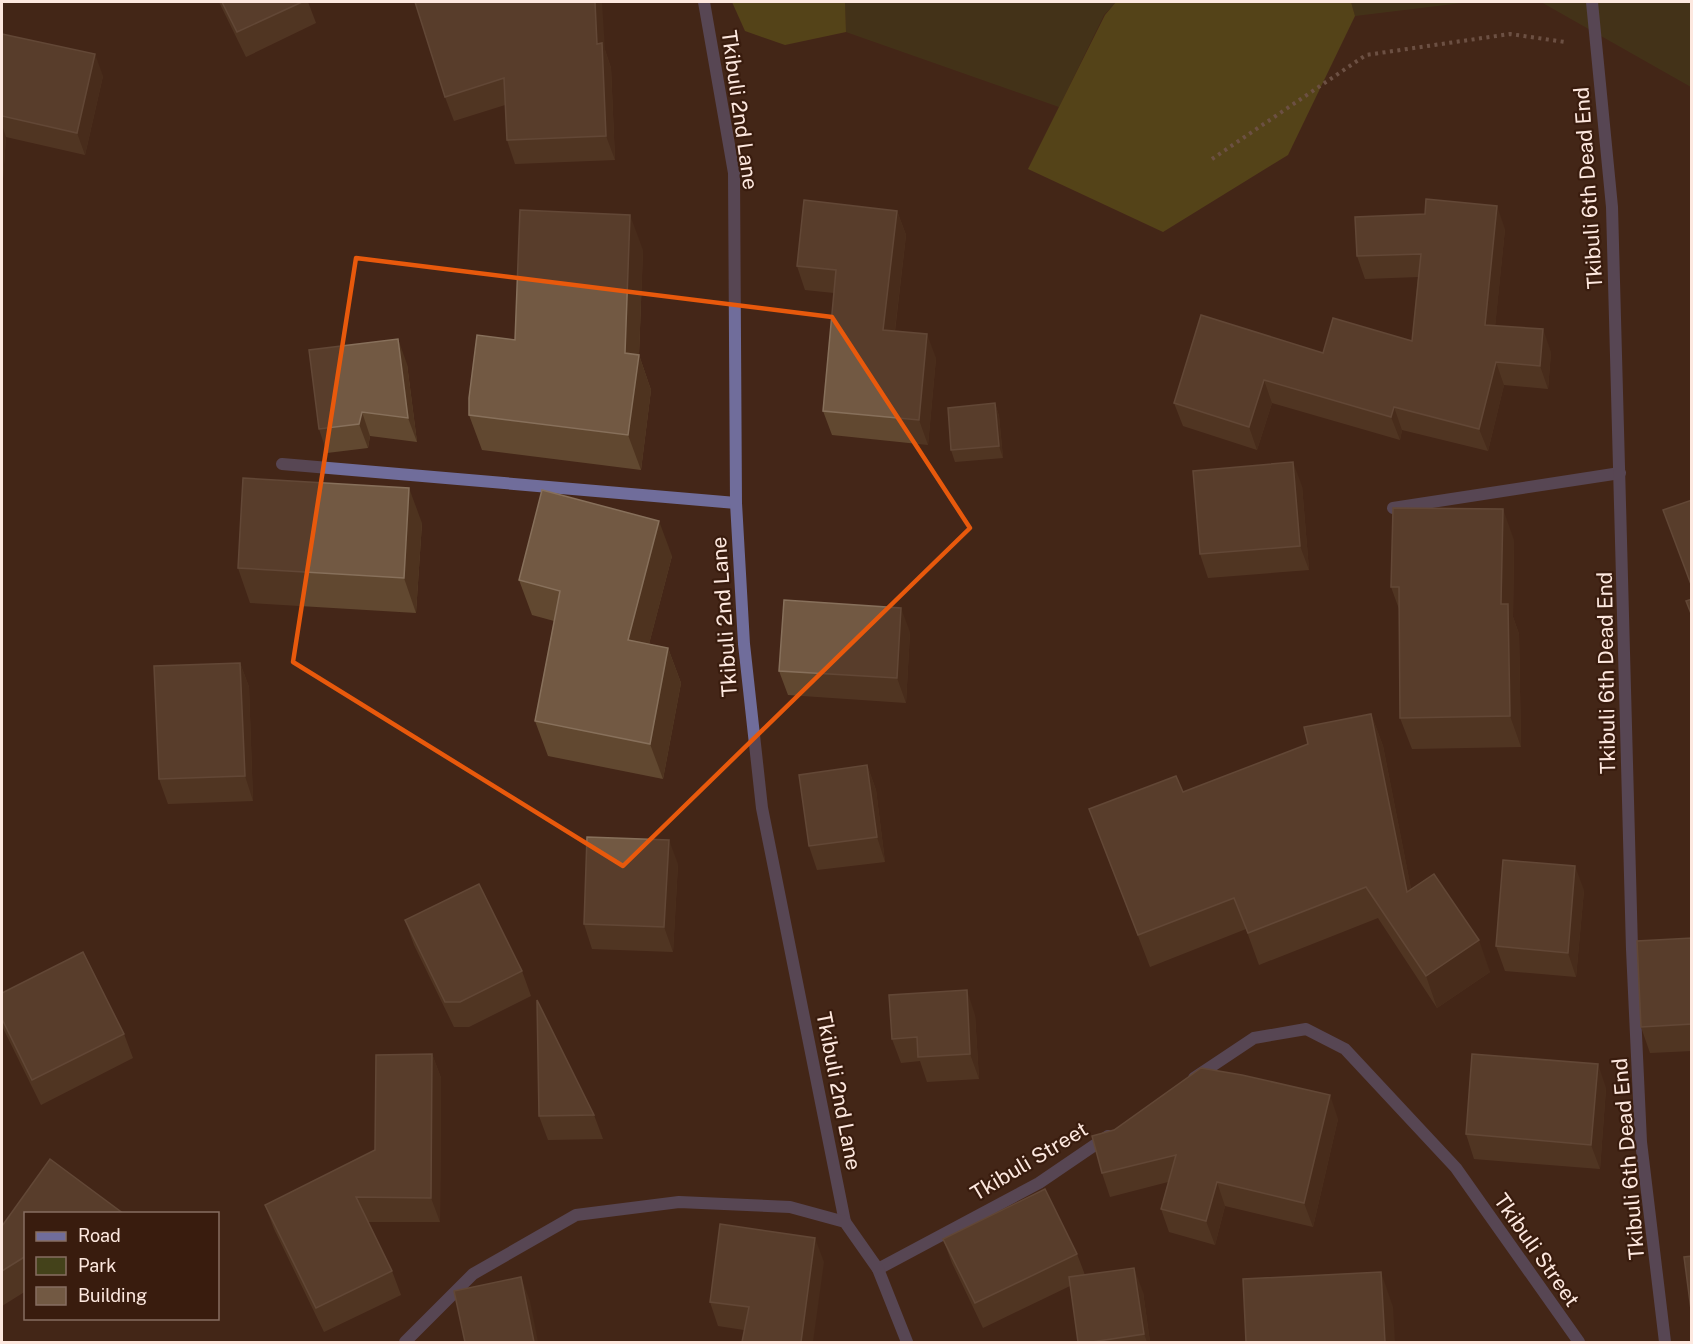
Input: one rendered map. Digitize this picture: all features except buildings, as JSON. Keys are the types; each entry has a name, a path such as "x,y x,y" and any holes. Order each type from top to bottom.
{"street":[{"name":"Tkibuli 2nd Lane","path":"704,2 734,173 736,503 744,644 762,808 845,1222"},
{"name":"Tkibuli 6th Dead End","path":"1592,2 1612,207 1632,949 1640,1119 1665,1342"},
{"path":"282,464 736,503"},
{"path":"1393,507 1620,473"},
{"name":"Tkibuli Street","path":"1185,1084 1254,1038 1306,1029 1345,1049 1456,1168 1579,1342"},
{"name":"Tkibuli Street","path":"878,1269 1039,1183 1117,1130"},
{"path":"405,1342 472,1274 576,1215 679,1202 790,1207 845,1222 878,1269 907,1342"}],"path":[{"path":"1212,159 1366,55 1510,34 1596,46"}],"highlighted area":[{"path":"356,258 832,317 970,528 623,866 293,662"}],"green space":[{"path":"845,2 1116,2 1104,15 1059,107 846,32"},
{"path":"1351,2 1470,2 1355,16"},
{"path":"1541,2 1691,2 1691,87"}],"shaded area":[{"path":"732,2 845,2 846,32 785,45 745,31"},
{"path":"1116,2 1351,2 1355,16 1288,155 1163,232 1028,169 1105,15"}]}
